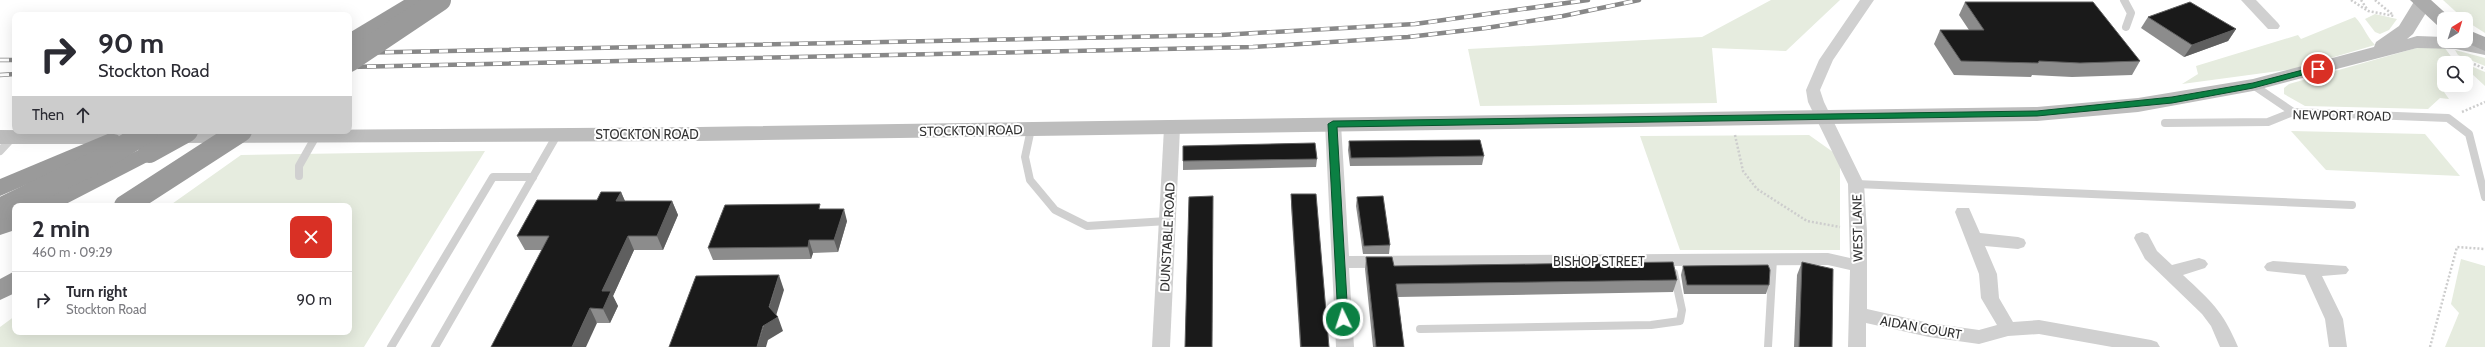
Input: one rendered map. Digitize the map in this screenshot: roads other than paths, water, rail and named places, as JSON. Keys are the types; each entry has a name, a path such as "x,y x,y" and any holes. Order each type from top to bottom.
{"highway":[{"path":"352,21 389,0"},
{"path":"352,39 418,0"},
{"path":"352,59 440,0"},
{"path":"0,188 110,140 131,134"},
{"path":"12,203 103,159 143,134"},
{"path":"49,203 181,134"},
{"path":"130,203 235,134"},
{"path":"0,209 12,203"},
{"path":"0,227 12,221"},
{"path":"0,291 12,282"}],"main road":[{"path":"2375,52 2406,30 2421,1 2437,15"},
{"path":"2473,39 2485,45"},
{"path":"2253,85 2417,42 2431,41 2456,43 2485,49"},
{"name":"STOCKTON ROAD","path":"4,142 316,136 557,135 1172,128 1333,124 1731,119 1825,116 2037,114 2138,105 2253,85"}],"street":[{"name":"WEST LANE","path":"1857,347 1859,231 1856,184 1825,116 1816,102 1813,90 1826,60 1867,0"},
{"path":"2248,0 2273,26"},
{"path":"1333,124 1345,347"},
{"name":"DUNSTABLE ROAD","path":"1161,347 1172,128"},
{"path":"1963,212 1976,239 1988,274 1990,298 2008,329"},
{"path":"2142,238 2151,255 2208,309 2219,323 2229,347"},
{"path":"1976,239 2018,243"},
{"name":"BISHOP STREET","path":"1340,262 1828,259 1858,266"},
{"path":"2168,272 2199,264"},
{"path":"2273,267 2340,270"},
{"path":"2310,268 2334,319 2338,347"},
{"name":"AIDAN COURT","path":"1858,314 1929,330 1979,337 2008,329 2039,327 2151,347"}],"lane":[{"path":"2124,0 2132,10 2132,17 2126,27"},
{"path":"2253,85 2293,112"},
{"name":"NEWPORT ROAD","path":"2165,122 2268,122 2293,112 2448,118 2469,134 2485,197"},
{"path":"1031,129 1025,157 1030,180 1055,210 1087,226 1167,221"},
{"path":"435,347 557,135"},
{"path":"299,176 299,166 316,136"},
{"path":"391,347 493,177 533,177"},
{"path":"1856,184 2352,205"},
{"path":"1768,347 1773,259"},
{"path":"1420,329 1651,325 1680,321 1682,310 1672,260"}],"railway":[{"path":"352,53 1221,35 1415,24 1588,0"},
{"path":"352,67 1253,47 1408,37 1486,28 1563,16 1639,0"},
{"path":"0,60 12,60"},
{"path":"0,75 12,74"}]}
